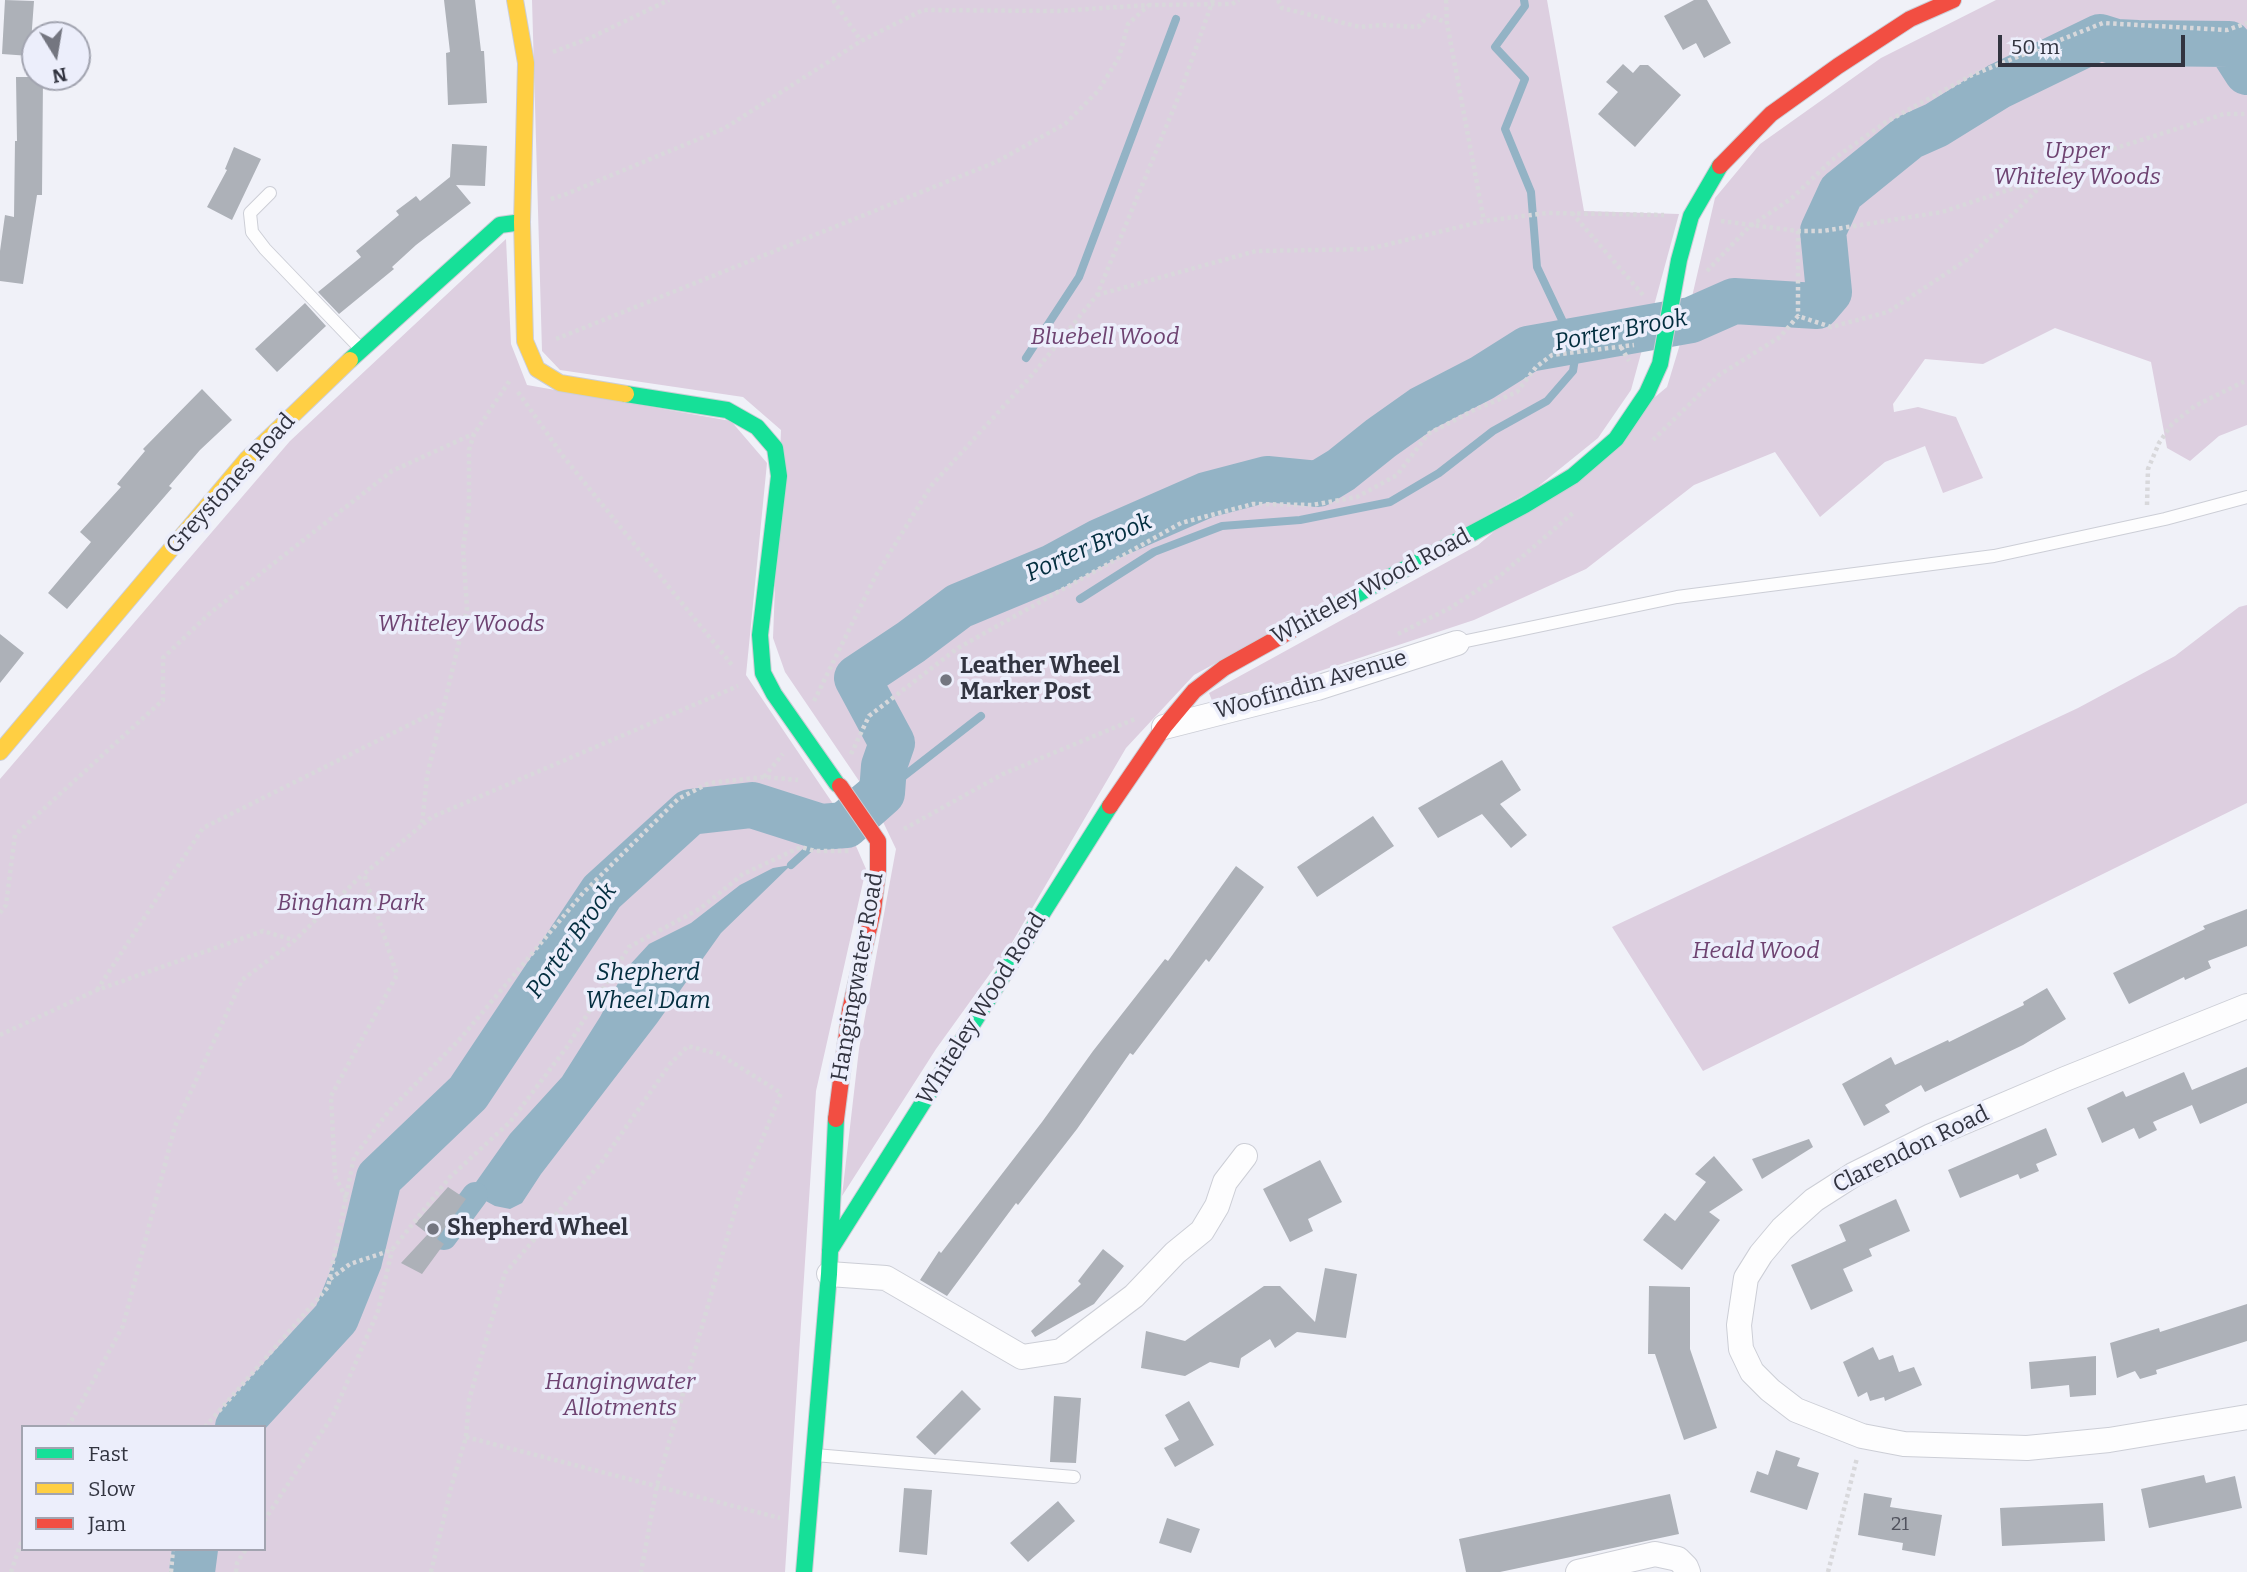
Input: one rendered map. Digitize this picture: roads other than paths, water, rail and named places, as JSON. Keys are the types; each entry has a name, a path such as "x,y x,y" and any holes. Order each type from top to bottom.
{"street":[{"name":"Hangingwater Road","path":"515,0 526,63 522,214 525,341 537,369 559,383 727,410 758,427 775,448 779,476 760,635 763,673 774,694 878,841 873,911 850,1010 836,1108 830,1262 804,1572"},
{"name":"Whiteley Wood Road","path":"830,1262 1097,827 1164,727 1194,691 1224,668 1281,635 1525,505 1573,476 1616,439 1647,393 1660,364 1691,216 1717,169 1772,114 1838,65 1910,19 1953,0"},
{"name":"Greystones Road","path":"0,752 247,459 361,349 499,225 522,214"},
{"name":"Woofindin Avenue","path":"1164,727 1317,688 1457,643"},
{"name":"Clarendon Road","path":"2247,1006 1931,1136 1853,1175 1814,1200 1782,1229 1761,1254 1746,1278 1739,1325 1741,1349 1752,1372 1796,1410 1862,1436 1903,1444 2027,1448 2109,1440 2247,1417"},
{"path":"830,1262 886,1278 1022,1357 1061,1351 1134,1296 1175,1253 1202,1231 1217,1206 1226,1182 1245,1156"},
{"path":"1578,1572 1655,1553 1678,1559 1688,1572"}],"lane":[{"path":"270,193 250,213 252,232 361,349"},
{"path":"1457,643 1677,597 1994,556 2147,523 2247,497"},
{"path":"814,1455 1074,1477"}],"water":[{"name":"Shepherd Wheel Dam","path":"791,865 721,933 522,1203 510,1209 495,1206 469,1192 510,1134 562,1077 600,1017 625,970 649,944 691,923 740,885 773,868"}],"waterway":[{"path":"1524,0 1525,6 1495,47 1525,79 1505,129 1531,192 1537,267 1572,341"},
{"path":"1026,358 1079,277 1176,19"},
{"name":"Porter Brook","path":"239,1425 336,1318 359,1261 379,1178 468,1093 602,892 690,812 752,805 821,827 846,825 882,793 884,766 892,743 857,678 959,606 1053,567 1101,541 1206,495 1267,479 1318,484 1422,409 1482,378 1528,349 1691,320 1734,301 1817,306 1829,292 1823,231 1841,192 1909,137 1936,125 1999,86 2100,37 2116,42 2229,44 2247,72"},
{"path":"1080,599 1154,552 1222,526 1300,520 1390,502 1439,473 1493,431 1547,401 1573,371 1578,340"},
{"path":"882,793 981,716"},
{"path":"854,791 884,766"},
{"path":"789,816 830,812 842,802"},
{"path":"791,865 834,826"},
{"path":"444,1237 475,1195"},
{"name":"Porter Brook","path":"192,1572 195,1551"}],"place":[{"name":"Leather Wheel Marker Post","path":"946,680"},
{"name":"Shepherd Wheel","path":"433,1229"}],"park label":[{"name":"Upper Whiteley Woods","path":"2077,165"},
{"name":"Bluebell Wood","path":"1105,338"},
{"name":"Whiteley Woods","path":"461,625"},
{"name":"Bingham Park","path":"351,904"},
{"name":"Heald Wood","path":"1756,952"},
{"name":"Hangingwater Allotments","path":"620,1396"}]}
